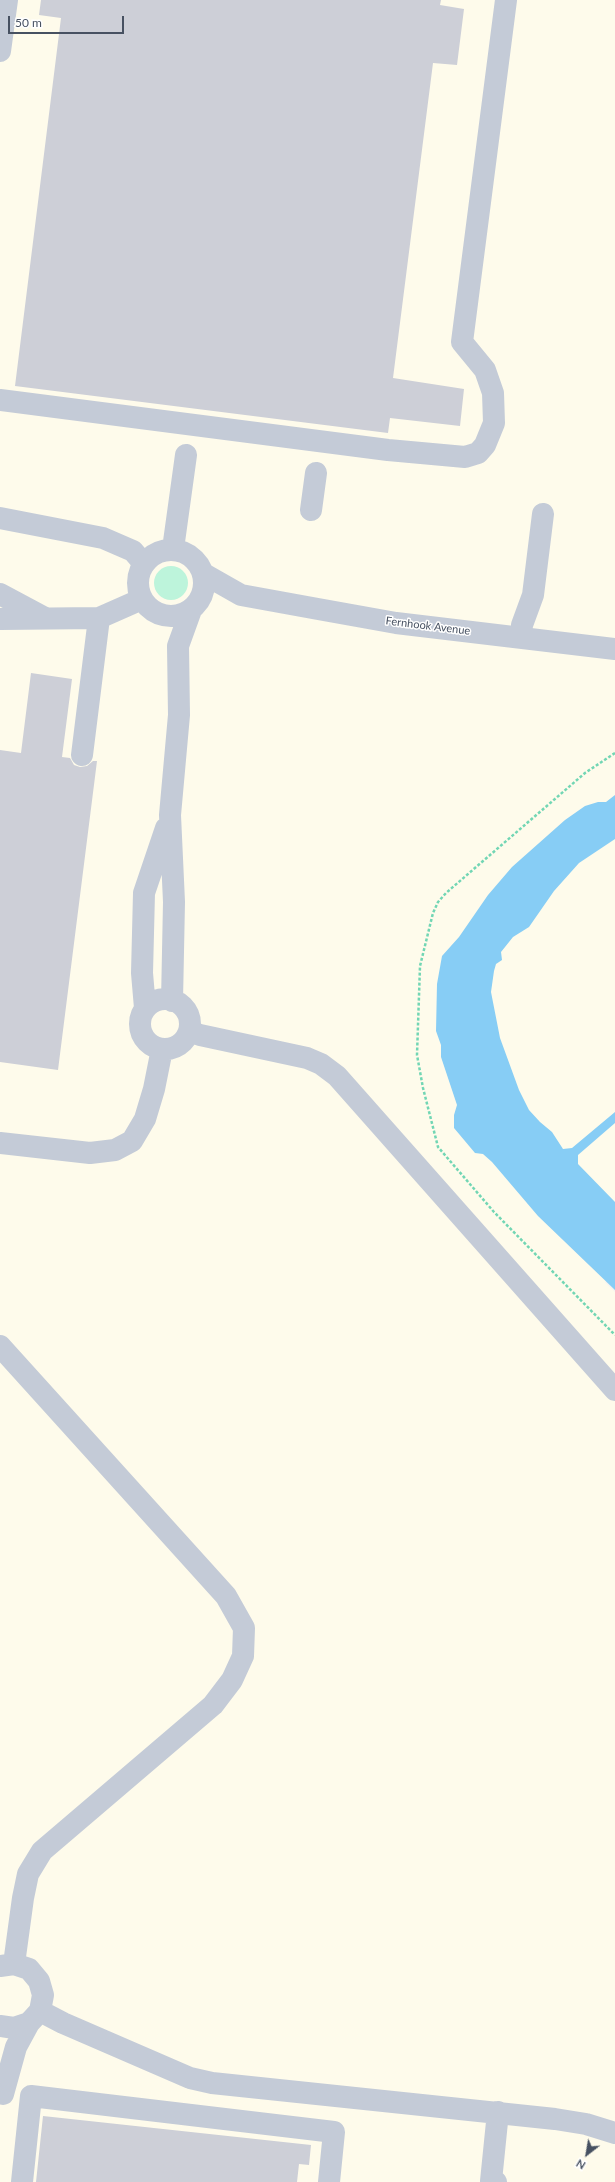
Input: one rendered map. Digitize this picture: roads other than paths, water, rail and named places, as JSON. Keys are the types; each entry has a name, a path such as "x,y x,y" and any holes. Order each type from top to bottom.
{"street":[{"path":"0,51 6,0"},
{"path":"0,400 388,450 459,457 478,453 485,444 494,423 493,393 485,370 462,342 506,0"},
{"path":"172,549 186,455"},
{"path":"311,510 316,473"},
{"path":"521,638 522,625 532,595 543,514"},
{"path":"0,518 103,538 133,551 144,564"},
{"path":"172,1001 174,902 170,815 179,715 178,646 194,608 202,596 205,585 204,574 199,564 183,551 172,549 153,554 144,564 138,578 138,585 142,599 154,612 163,615 182,615 194,608"},
{"name":"Fernhook Avenue","path":"204,574 241,595 396,623 615,650"},
{"path":"0,594 43,618"},
{"name":"Fernhook Avenue","path":"194,608 241,595"},
{"path":"0,619 98,618 142,599"},
{"path":"163,615 178,646"},
{"path":"82,755 98,618"},
{"path":"145,1008 158,1001 172,1001 181,1005 187,1012 190,1021 189,1031 185,1039 179,1045 162,1049 153,1046 146,1041 140,1025 141,1016 145,1008 142,973 144,894 170,815"},
{"path":"189,1031 200,1035 307,1058 321,1064 337,1076 615,1390"},
{"path":"0,1143 90,1154 115,1150 132,1140 145,1119 154,1089 162,1049"},
{"path":"0,1346 226,1596 244,1628 244,1656 232,1680 213,1704 42,1851 28,1874 7,1965 29,1969 39,1981 43,1995 34,2016 16,2047 3,2094"},
{"path":"0,2026 14,2028 34,2016 63,2023 190,2078 212,2084 498,2112 586,2124 615,2133"},
{"path":"22,2182 31,2096 334,2132 329,2182"},
{"path":"496,2182 491,2182 498,2112"}],"water":[{"path":"615,795 615,839 579,863 554,891 529,927 513,937 501,952 502,960 496,964 491,992 500,1038 519,1090 529,1110 552,1132 563,1149 572,1148 615,1112 615,1123 578,1155 578,1164 615,1202 615,1290 538,1216 492,1162 483,1154 475,1153 454,1128 454,1115 457,1105 441,1057 441,1045 436,1031 437,984 442,956 459,937 488,895 512,867 565,820 585,806 598,802 606,802"}]}
